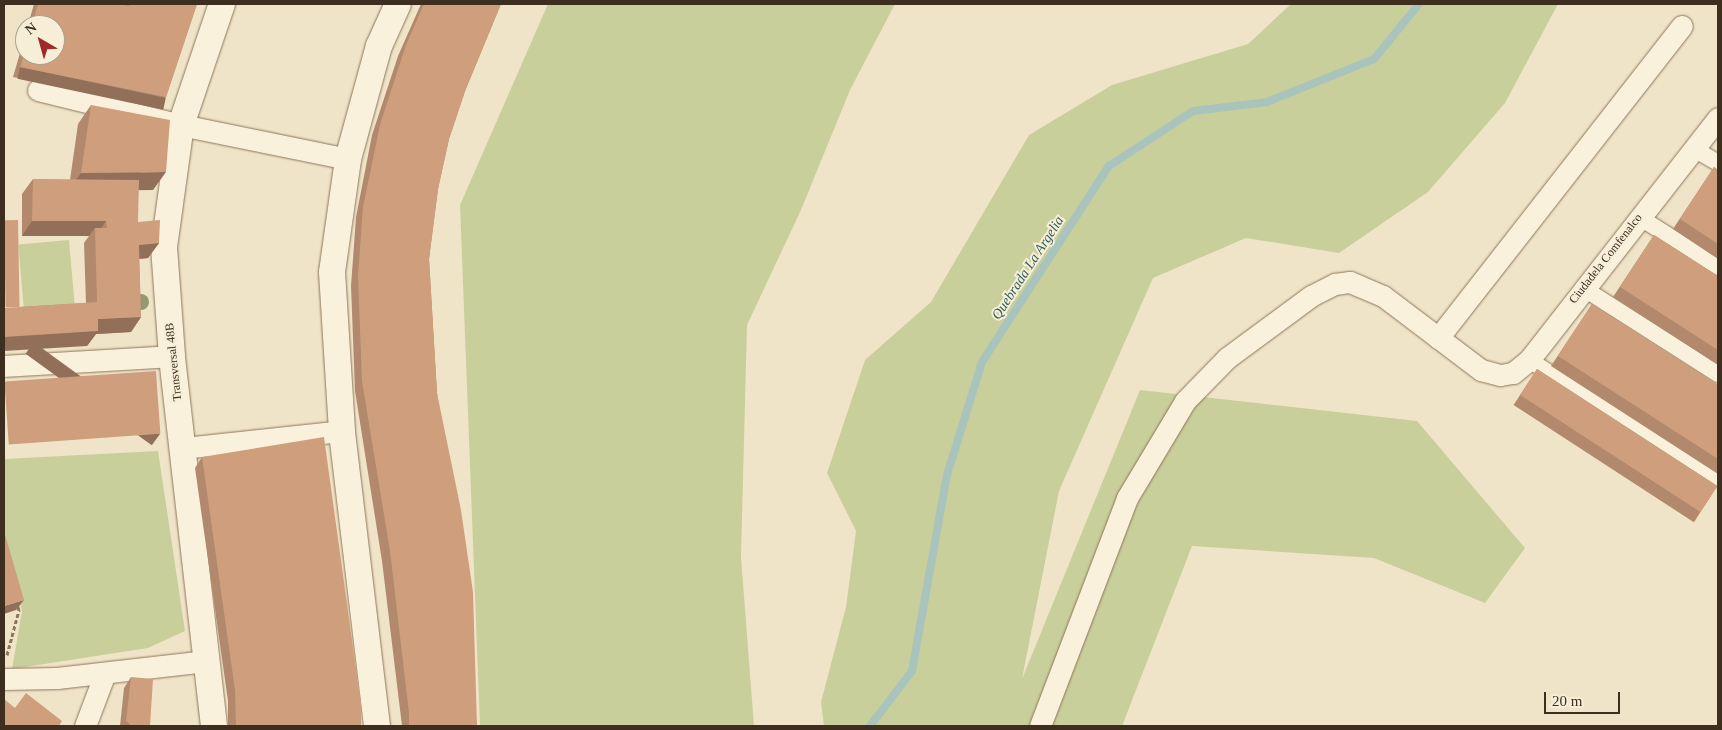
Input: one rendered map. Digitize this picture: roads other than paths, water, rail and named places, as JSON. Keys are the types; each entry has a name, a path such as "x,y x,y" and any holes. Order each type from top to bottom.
{"street":[{"name":"Transversal 48B","path":"214,726 172,356 164,247 181,125 222,4"},
{"path":"377,726 342,431 332,272 348,159 379,46 398,4"},
{"path":"1040,726 1126,498 1185,401 1228,358 1310,296 1335,284 1350,282 1383,296 1438,338 1682,26"},
{"path":"38,90 181,125 348,159"},
{"name":"Ciudadela Comfenalco","path":"1438,338 1481,370 1500,375 1513,373 1529,360 1583,288 1718,118"},
{"path":"1694,148 1718,163"},
{"path":"1640,217 1718,266"},
{"path":"1583,288 1718,374"},
{"path":"4,366 172,356"},
{"path":"1529,360 1718,479"},
{"path":"183,448 342,431"},
{"path":"4,679 105,673 206,660"},
{"path":"85,726 105,673"}],"waterway":[{"name":"Quebrada La Argelia","path":"870,726 912,671 947,475 982,362 1109,166 1193,111 1267,102 1374,59 1419,4"}]}
